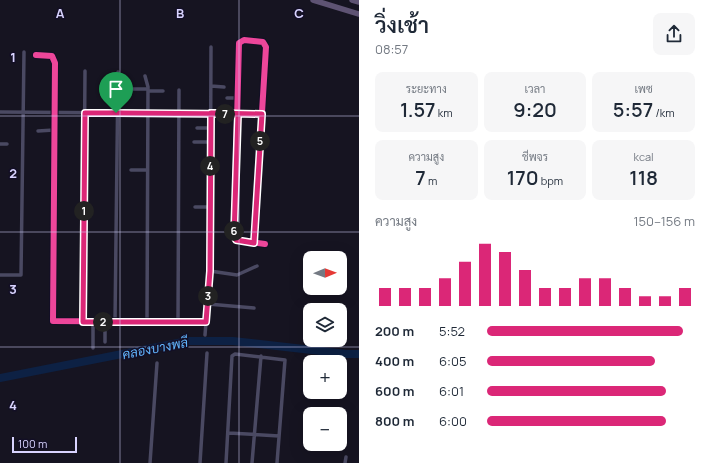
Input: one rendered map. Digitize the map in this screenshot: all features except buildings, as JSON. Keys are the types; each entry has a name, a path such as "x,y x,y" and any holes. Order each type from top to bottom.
{"main road":[{"path":"313,0 359,14"},
{"path":"352,0 359,2"}],"street":[{"path":"254,243 266,47 263,42 241,40 234,236 236,240 254,243 264,244"},
{"path":"206,335 210,271 211,47"},
{"path":"0,274 21,275 24,52"},
{"path":"36,55 52,56 54,59 52,320 54,322 206,322"},
{"path":"83,322 85,71"},
{"path":"115,322 116,113 118,72"},
{"path":"145,76 147,79 148,90 147,322"},
{"path":"211,86 224,87"},
{"path":"133,89 163,91"},
{"path":"178,322 179,90"},
{"path":"227,98 238,98"},
{"path":"0,112 262,114"},
{"path":"197,128 211,128"},
{"path":"38,130 54,130"},
{"path":"194,142 210,142"},
{"path":"0,144 6,144"},
{"path":"131,170 147,170"},
{"path":"195,207 210,207"},
{"path":"210,271 237,275 257,266"},
{"path":"208,304 254,308"},
{"path":"93,322 93,348"},
{"path":"105,342 106,322"},
{"path":"200,463 207,353"},
{"path":"226,463 229,433 232,356 235,354 285,360 277,463"},
{"path":"252,463 261,356"},
{"path":"150,463 157,363"},
{"path":"229,433 279,436"},
{"path":"345,463 346,457"}],"waterway":[{"name":"คลองบางพลี","path":"0,378 188,341 233,341 347,354 359,354"}],"cycle path":[{"path":"254,243 266,47 263,42 244,40 239,43 234,236 236,240 265,244"},
{"path":"36,55 52,56 55,63 53,321 206,322"}],"route":[{"path":"116,113 85,113 83,322 206,322 210,280 211,113 262,114 254,243 234,239 238,114 211,113 116,113"}]}
